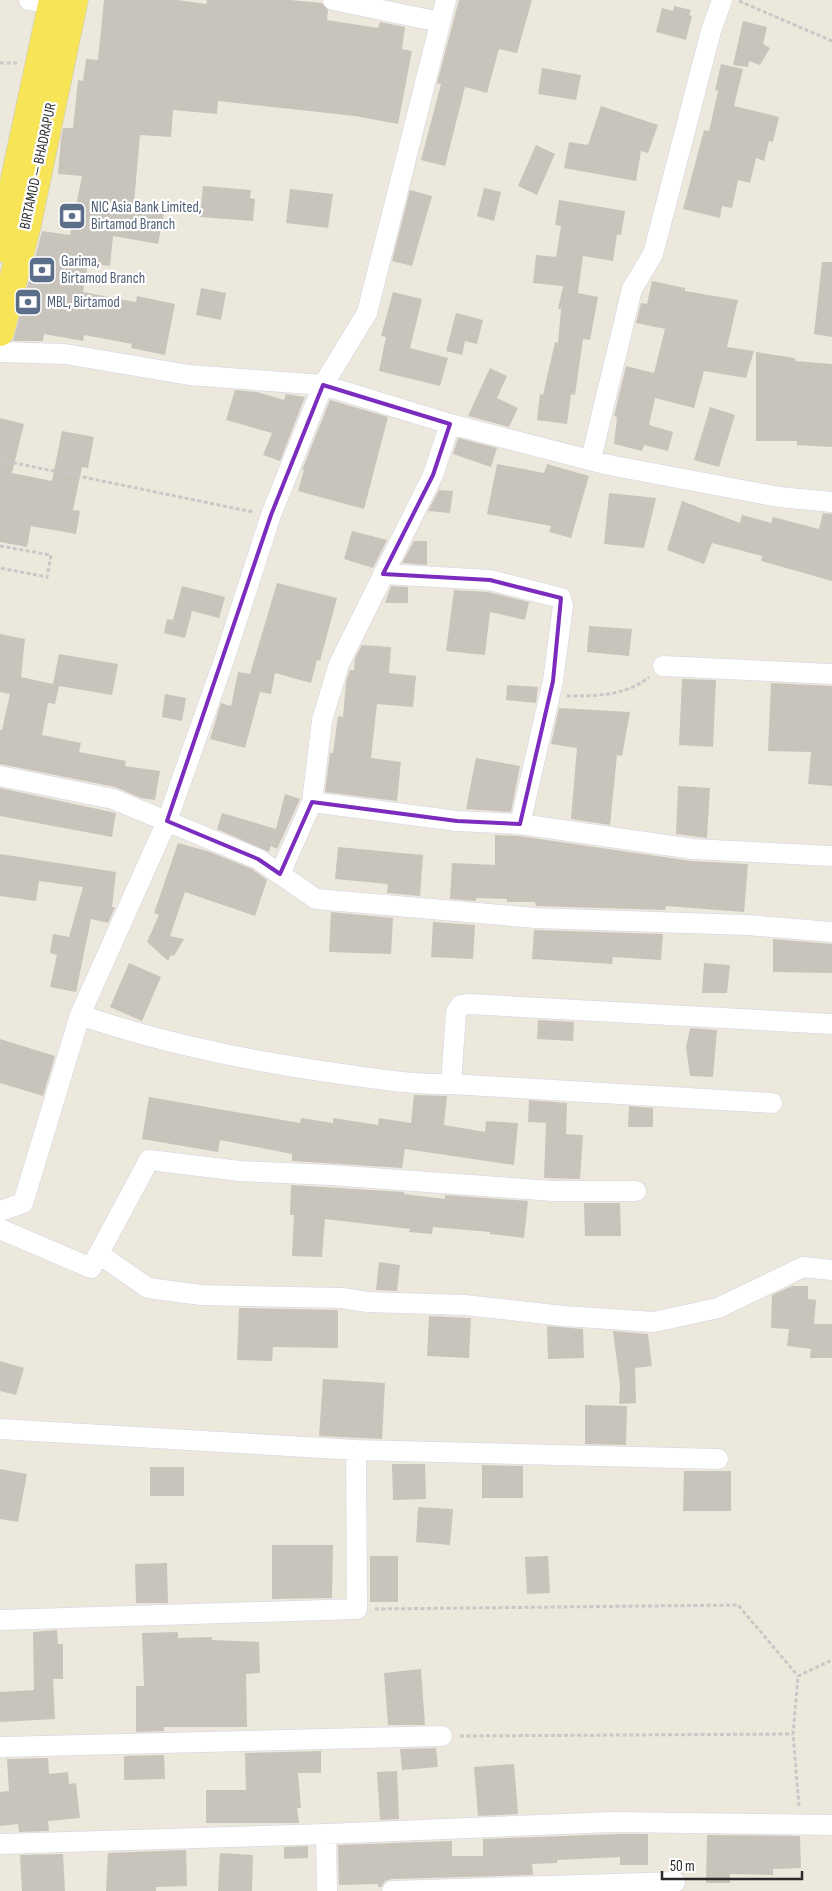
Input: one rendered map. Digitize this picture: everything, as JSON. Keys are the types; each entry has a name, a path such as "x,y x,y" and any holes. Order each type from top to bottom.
{"main road":[{"name":"BIRTAMOD — BHADRAPUR","path":"0,332 11,222 56,2"},
{"name":"BIRTAMOD — BHADRAPUR","path":"0,248 11,222"}],"street":[{"path":"334,0 440,22"},
{"path":"0,1211 23,1203 80,1015 167,820 224,660 271,516 323,385 367,313 446,0"},
{"path":"591,459 632,289 653,254 711,31 722,0"},
{"path":"0,352 65,354 189,374 323,385 450,424 591,459 608,465 779,497 832,502"},
{"path":"280,874 312,802 322,720 339,664 433,475 450,424"},
{"path":"383,574 490,580 561,598 564,606 549,696 520,824"},
{"path":"663,666 832,674"},
{"path":"0,776 113,798 258,859 316,899 534,918 738,925 832,932"},
{"path":"312,802 457,821 520,824 693,849 832,856"},
{"path":"451,1084 456,1012 461,1005 832,1024"},
{"path":"80,1015 125,1030 273,1064 421,1085 451,1084 772,1103"},
{"path":"0,1229 91,1268 149,1160 240,1171 330,1175 554,1191 636,1191"},
{"path":"99,1254 148,1288 201,1295 342,1298 368,1302 465,1305 564,1316 654,1322 718,1308 803,1267 832,1270"},
{"path":"0,1429 356,1450 718,1459"},
{"path":"0,1620 357,1609 356,1450"},
{"path":"0,1746 442,1736"},
{"path":"0,1844 326,1834 612,1822 832,1825"},
{"path":"326,1834 327,1891"},
{"path":"392,1891 675,1882"}],"path":[{"path":"733,0 748,3 832,41"},
{"path":"0,460 271,516"},
{"path":"0,546 51,555 47,577 0,568"},
{"path":"549,696 598,696 637,686 663,666"},
{"path":"357,1609 738,1605 798,1676 792,1734 800,1824"},
{"path":"798,1676 832,1660"},
{"path":"442,1736 792,1734"}],"highlighted area":[{"path":"323,385 450,424 433,475 383,574 490,580 561,598 553,681 520,824 457,821 312,802 280,874 258,859 167,821 271,515"}],"building":[{"path":"104,0 177,0 206,4 207,0 290,0 322,3 328,10 327,20 378,28 380,22 405,27 402,49 412,51 398,124 355,116 218,101 217,114 173,110 171,137 140,135 134,203 165,208 158,244 113,236 110,266 88,263 83,292 136,302 137,296 175,304 165,355 131,348 132,344 84,335 83,341 44,334 43,341 13,341 42,231 70,235 82,176 58,174 61,139 63,128 73,128 78,80 83,81 86,59 98,60"},
{"path":"459,0 532,0 517,53 499,49 487,93 465,87 445,166 421,160 441,84 437,83"},
{"path":"674,6 691,10 689,15 692,16 686,40 656,32 662,8 673,11"},
{"path":"743,21 767,27 763,44 770,48 760,65 749,61 748,67 733,65"},
{"path":"721,64 743,69 734,106 779,117 773,142 769,141 764,161 756,158 750,183 738,180 732,208 722,206 720,218 683,209 704,130 709,131 718,91 715,90"},
{"path":"542,68 581,75 576,100 538,94"},
{"path":"601,106 658,125 648,153 641,151 636,181 564,168 569,142 588,145"},
{"path":"536,145 555,154 537,195 518,186"},
{"path":"203,186 251,190 250,198 255,199 253,221 200,217"},
{"path":"484,188 501,192 494,221 477,216"},
{"path":"290,189 333,194 328,228 286,223"},
{"path":"410,190 432,196 412,266 392,261"},
{"path":"559,200 625,211 621,235 617,234 613,261 583,256 578,293 598,297 590,340 583,339 575,395 571,394 567,424 537,420 540,394 543,395 555,342 558,343 561,309 558,309 563,286 533,283 536,255 556,257 561,226 555,225"},
{"path":"822,262 832,262 832,337 814,334"},
{"path":"652,281 685,288 685,291 738,300 727,347 754,351 746,378 704,371 694,408 655,398 649,425 673,432 668,451 644,445 642,451 614,444 617,417 614,416 626,366 654,373 665,329 636,323 641,303 647,304"},
{"path":"201,288 226,293 221,320 196,315"},
{"path":"393,292 422,299 410,348 448,358 440,386 379,371 386,337 381,336"},
{"path":"456,313 483,320 477,344 465,341 462,355 446,351"},
{"path":"756,352 795,358 795,361 832,364 832,447 797,445 797,441 756,441"},
{"path":"490,368 507,376 497,398 518,408 509,427 468,416"},
{"path":"235,390 257,392 284,400 286,394 305,397 280,461 263,455 272,433 226,420"},
{"path":"330,400 388,417 364,509 298,491 304,470 302,470"},
{"path":"710,407 735,415 719,467 694,460"},
{"path":"0,418 24,424 12,473 52,481 62,431 94,437 88,468 82,467 73,510 80,511 76,534 31,526 27,547 0,542"},
{"path":"458,438 497,448 491,467 453,454"},
{"path":"497,464 544,473 547,464 589,476 571,538 549,532 551,526 487,514"},
{"path":"439,490 453,491 450,513 428,511"},
{"path":"609,493 656,498 644,548 604,544"},
{"path":"682,501 740,523 742,515 771,523 773,517 819,529 823,513 832,514 832,581 761,561 762,556 712,543 704,564 667,550"},
{"path":"352,531 387,540 373,568 344,559"},
{"path":"414,541 427,541 427,565 402,563"},
{"path":"277,583 337,598 320,661 317,660 311,683 275,673 271,694 260,692 245,748 210,739 221,703 231,706 238,672 250,674"},
{"path":"182,586 225,597 219,618 192,611 185,638 164,633 167,619 173,620"},
{"path":"391,586 408,587 408,603 385,603"},
{"path":"454,590 488,592 529,602 525,620 490,612 485,655 446,651"},
{"path":"589,626 632,629 629,656 587,652"},
{"path":"0,634 25,639 21,677 53,684 59,654 118,664 112,695 59,686 55,704 48,703 42,735 81,743 79,752 126,761 125,766 160,771 155,800 141,798 115,787 0,764 0,730 2,730 10,694 0,692"},
{"path":"362,645 391,647 389,673 416,676 413,707 377,704 371,758 401,762 397,801 325,792 330,753 333,753 338,716 343,717 346,682 350,670 354,670 355,658"},
{"path":"682,679 716,680 713,747 679,745"},
{"path":"771,683 832,686 832,786 808,784 811,752 768,751"},
{"path":"507,685 538,687 536,703 506,700"},
{"path":"165,694 186,698 182,721 162,717"},
{"path":"559,708 630,712 622,756 617,755 610,825 571,819 577,748 551,744"},
{"path":"476,758 520,766 511,812 466,809"},
{"path":"678,786 710,788 707,838 676,834"},
{"path":"0,788 116,813 112,837 0,816"},
{"path":"285,794 300,799 277,849 271,846 275,831 269,852 217,829 222,813 276,829"},
{"path":"495,835 519,836 691,861 748,864 744,912 666,906 665,910 536,906 535,902 507,902 507,899 476,898 476,901 450,899 452,863 495,865"},
{"path":"178,843 210,852 252,869 267,880 255,916 185,892 170,936 184,939 174,956 171,955 168,961 147,942 159,915 154,913"},
{"path":"338,847 423,855 420,896 387,893 388,884 335,879"},
{"path":"0,854 116,872 112,907 115,907 108,923 91,919 76,992 50,987 57,955 50,953 53,934 69,937 83,887 39,881 36,901 0,896"},
{"path":"331,912 393,918 391,954 329,952"},
{"path":"433,922 475,925 473,959 431,957"},
{"path":"534,930 663,934 661,960 613,957 612,964 532,959"},
{"path":"773,939 832,944 832,973 773,972"},
{"path":"129,963 161,977 142,1021 110,1007"},
{"path":"704,963 730,965 727,993 702,993"},
{"path":"538,1020 574,1022 573,1041 537,1039"},
{"path":"690,1028 717,1030 713,1077 690,1076 686,1047"},
{"path":"0,1039 55,1056 43,1096 0,1083"},
{"path":"414,1095 447,1096 444,1125 485,1132 486,1121 518,1123 514,1165 405,1149 402,1168 292,1161 292,1154 220,1140 218,1152 142,1139 149,1097 300,1123 301,1118 333,1123 333,1118 378,1125 379,1118 411,1123"},
{"path":"529,1100 567,1103 566,1134 583,1135 580,1179 544,1178 546,1123 528,1122"},
{"path":"629,1106 653,1108 653,1127 628,1127"},
{"path":"291,1185 404,1192 404,1194 445,1199 445,1195 528,1201 524,1238 490,1234 490,1232 433,1227 432,1234 409,1232 410,1229 325,1219 322,1257 292,1256 294,1215 290,1215"},
{"path":"584,1203 620,1203 621,1236 585,1236"},
{"path":"379,1262 400,1265 397,1291 376,1290"},
{"path":"792,1286 808,1286 808,1299 816,1300 814,1324 832,1324 832,1358 810,1358 811,1349 787,1346 789,1329 771,1328 772,1295"},
{"path":"239,1308 338,1310 338,1348 273,1347 272,1361 237,1360"},
{"path":"429,1316 471,1318 469,1358 427,1356"},
{"path":"547,1326 583,1329 584,1358 548,1359"},
{"path":"613,1331 648,1334 652,1366 635,1368 636,1403 619,1404 620,1385"},
{"path":"0,1361 24,1368 16,1395 0,1391"},
{"path":"323,1379 385,1383 382,1439 319,1436"},
{"path":"585,1405 627,1406 626,1445 585,1444"},
{"path":"392,1464 425,1464 426,1499 393,1500"},
{"path":"482,1465 523,1466 523,1498 482,1498"},
{"path":"150,1467 184,1467 184,1496 150,1496"},
{"path":"0,1469 27,1474 18,1522 0,1519"},
{"path":"684,1471 731,1471 731,1511 683,1511"},
{"path":"418,1507 453,1509 450,1545 416,1542"},
{"path":"272,1545 333,1545 332,1598 272,1599"},
{"path":"370,1556 398,1556 398,1602 370,1602"},
{"path":"548,1556 550,1593 527,1594 525,1557"},
{"path":"167,1563 168,1603 136,1603 135,1564"},
{"path":"57,1630 58,1644 63,1644 63,1679 53,1679 55,1719 0,1722 0,1692 34,1690 33,1632"},
{"path":"178,1632 178,1638 212,1637 212,1640 259,1642 260,1673 246,1674 247,1727 164,1727 164,1731 136,1732 136,1686 144,1686 142,1633"},
{"path":"421,1669 425,1725 388,1725 384,1673"},
{"path":"436,1748 438,1767 402,1770 400,1749"},
{"path":"321,1751 321,1773 298,1773 301,1808 297,1808 299,1823 206,1823 206,1790 246,1790 245,1753"},
{"path":"164,1755 165,1779 124,1780 124,1756"},
{"path":"48,1758 49,1774 68,1772 69,1784 76,1783 80,1818 48,1821 49,1831 19,1832 18,1824 0,1826 0,1792 9,1791 7,1759"},
{"path":"514,1764 518,1814 478,1816 474,1767"},
{"path":"397,1771 399,1819 380,1820 377,1772"},
{"path":"648,1834 648,1865 620,1865 620,1857 557,1860 557,1863 532,1864 533,1875 392,1879 385,1881 381,1887 378,1887 378,1884 339,1885 338,1845 452,1841 452,1856 483,1856 483,1839"},
{"path":"707,1835 800,1836 801,1868 773,1869 773,1875 730,1874 730,1883 706,1883"},
{"path":"308,1846 308,1858 284,1859 284,1847"},
{"path":"186,1850 187,1886 156,1887 156,1891 106,1891 108,1853"},
{"path":"220,1853 253,1855 252,1891 218,1891"},
{"path":"63,1854 65,1891 22,1891 20,1855"}],"place":[{"name":"NIC Asia Bank Limited, Birtamod Branch","path":"72,216"},
{"name":"Garima, Birtamod Branch","path":"42,270"},
{"name":"MBL, Birtamod","path":"28,302"}]}
